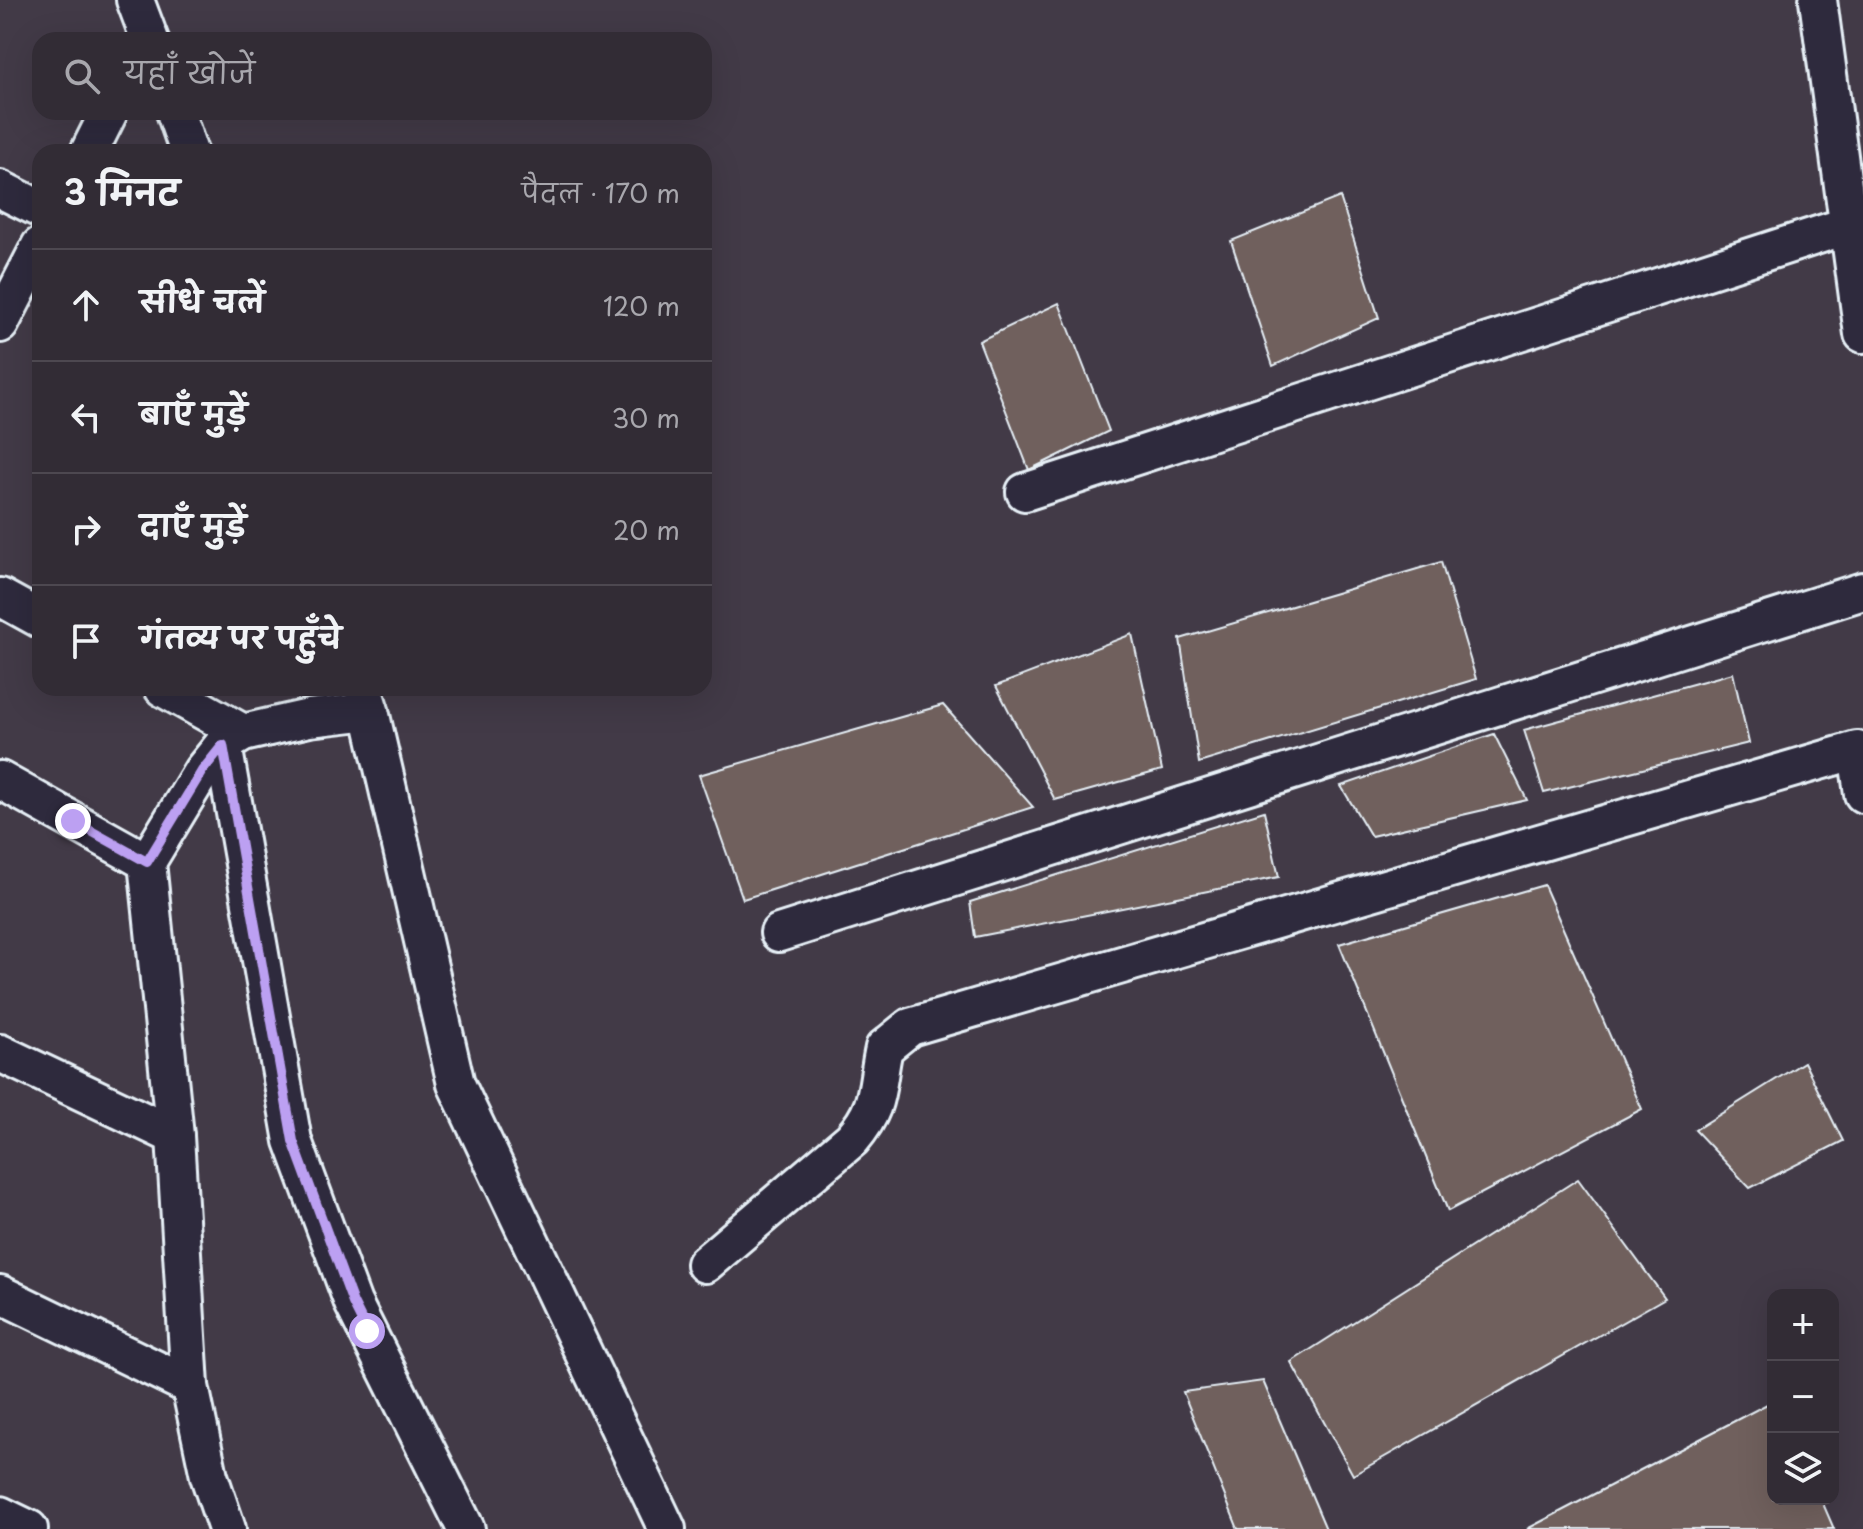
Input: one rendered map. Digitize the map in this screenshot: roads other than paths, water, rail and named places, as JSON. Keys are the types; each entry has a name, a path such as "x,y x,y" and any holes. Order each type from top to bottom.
{"street":[{"path":"135,0 146,32"},
{"path":"1818,0 1863,334"},
{"path":"93,144 105,120"},
{"path":"178,120 186,144"},
{"path":"0,189 32,205"},
{"path":"1025,492 1849,225"},
{"path":"0,324 32,262"},
{"path":"779,933 1863,591"},
{"path":"0,597 32,615"},
{"path":"174,696 233,739 293,1141 353,1303 466,1529"},
{"path":"227,1529 209,1476 190,1386 175,1136 147,862 202,771 233,739 367,699 456,1084 667,1529"},
{"path":"705,1264 852,1139 868,1120 876,1099 884,1048 910,1027 1860,749 1863,794"},
{"path":"0,780 147,862"},
{"path":"0,1053 175,1136"},
{"path":"0,1294 190,1386"},
{"path":"0,1515 29,1529"}]}
